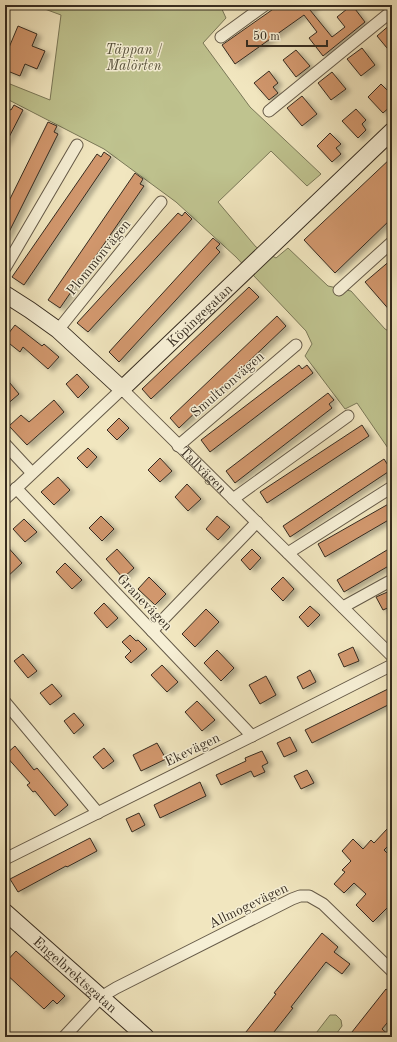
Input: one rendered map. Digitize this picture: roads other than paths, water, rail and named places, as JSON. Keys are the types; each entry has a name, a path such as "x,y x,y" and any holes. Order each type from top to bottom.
{"street":[{"path":"221,37 265,5"},
{"path":"269,111 387,15 392,13"},
{"name":"Köpingegatan","path":"5,499 122,390 392,130"},
{"path":"5,268 77,145"},
{"name":"Plommonvägen","path":"58,330 161,202"},
{"path":"339,290 392,242"},
{"name":"Tallvägen","path":"5,294 58,330 122,390 392,656"},
{"name":"Smultronvägen","path":"178,446 296,345"},
{"path":"233,499 348,416"},
{"path":"5,444 32,473"},
{"path":"288,553 392,487"},
{"name":"Granevägen","path":"16,488 252,736"},
{"path":"152,631 257,522"},
{"path":"342,607 392,580"},
{"name":"Ekevägen","path":"5,859 392,665"},
{"path":"5,702 98,813"},
{"name":"Allmogevägen","path":"101,997 300,896 309,896 323,904 392,971"},
{"name":"Engelbrektsgatan","path":"5,912 146,1037"},
{"path":"64,1037 101,997"}],"park label":[{"name":"Täppan / Malörten","path":"134,58"}]}
